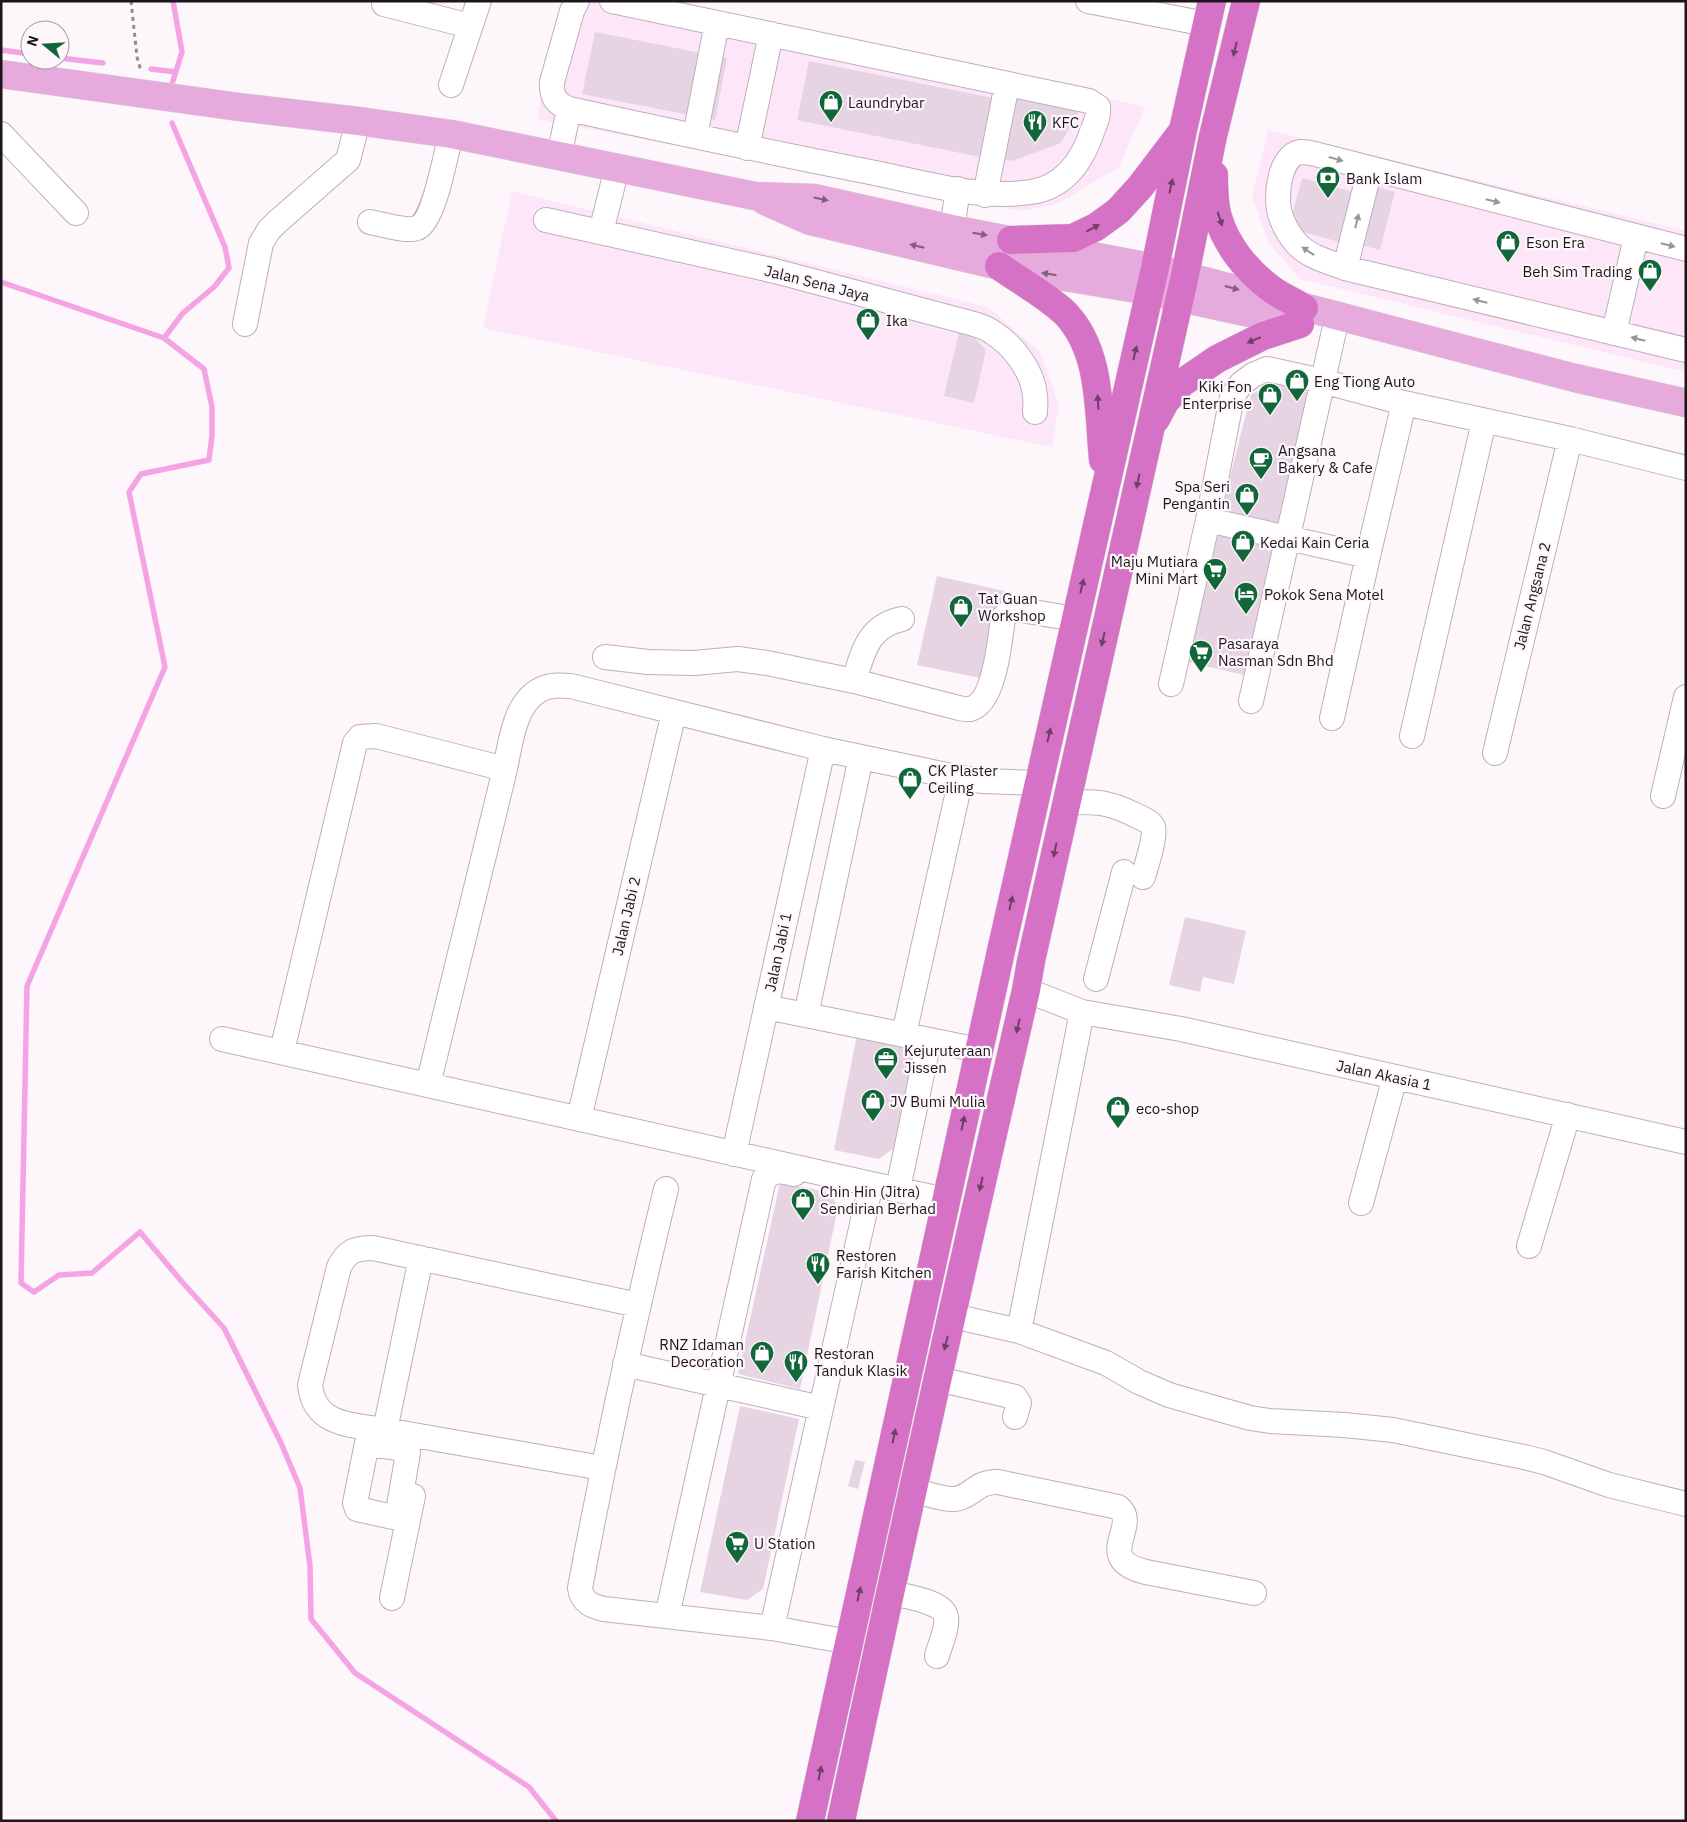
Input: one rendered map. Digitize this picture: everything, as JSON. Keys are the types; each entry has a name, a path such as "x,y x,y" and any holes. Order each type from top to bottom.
{"highway":[{"path":"841,1821 890,1593 1182,287 1213,136 1246,1"},
{"path":"810,1821 1038,783 1152,279 1209,12"},
{"path":"1011,240 1073,238 1096,227 1118,211 1129,199 1183,130"},
{"path":"1148,433 1165,402 1189,378 1244,344 1302,316 1242,262 1230,243 1218,218 1214,194 1213,136"},
{"path":"999,266 1065,314 1081,335 1090,356 1097,388 1105,486"}],"main road":[{"path":"1,74 451,134 755,196 814,198 952,229 1011,240 1182,287 1302,316 1686,403"},
{"path":"755,196 810,221 999,266 1152,279"},
{"path":"1302,316 1334,331 1575,378"}],"street":[{"path":"451,85 479,1"},
{"path":"577,1 572,11 552,82 551,93 559,105 569,109 747,148 985,195 1031,192 1049,187 1065,178 1076,165 1089,142 1098,114 1098,107 1092,102 612,1"},
{"path":"1088,1 1209,12"},
{"path":"384,4 470,26"},
{"path":"695,136 717,23"},
{"path":"747,148 770,34"},
{"path":"985,195 1007,84"},
{"path":"559,156 569,109"},
{"path":"246,324 261,243 269,230 277,222 348,160 358,121"},
{"path":"1,134 76,213"},
{"path":"370,222 416,229 425,222 432,207 451,134"},
{"path":"1686,249 1315,154 1300,152 1290,158 1281,172 1278,197 1280,213 1287,230 1298,245 1313,256 1345,268 1686,350"},
{"path":"601,232 617,168"},
{"path":"1345,268 1370,169"},
{"path":"952,229 958,189"},
{"name":"Jalan Sena Jaya","path":"546,220 775,272 974,324 992,331 1017,355 1030,375 1036,396 1035,412"},
{"path":"1614,333 1636,237"},
{"path":"1251,701 1334,331"},
{"path":"1171,684 1208,520 1232,397 1241,384 1253,374 1266,369 1322,381 1404,404 1570,439 1686,468"},
{"path":"1332,718 1404,404"},
{"path":"1412,736 1484,421"},
{"name":"Jalan Angsana 2","path":"1494,753 1570,439"},
{"path":"1208,520 1368,556"},
{"path":"605,657 648,662 694,663 738,659 767,663 854,681 959,708 971,709 981,702 988,690 992,679 1003,618 1010,611 1016,609 1075,619"},
{"path":"854,681 865,647 870,638 879,629 892,621 902,619"},
{"path":"428,1085 515,724 525,704 536,694 550,686 571,686 823,750 961,778 983,781 1038,783"},
{"path":"1663,796 1686,697"},
{"name":"Jalan Jabi 2","path":"579,1119 674,712"},
{"path":"282,1051 355,744 360,737 376,736 505,769"},
{"name":"Jalan Jabi 1","path":"734,1154 823,750"},
{"path":"806,1015 861,757"},
{"path":"904,1034 961,778"},
{"path":"1066,802 1108,803 1132,813 1150,824 1153,828 1153,837 1134,874 1096,979"},
{"name":"Jalan Akasia 1","path":"1026,990 1082,1012 1181,1029 1686,1142"},
{"path":"766,1007 979,1050"},
{"path":"1019,1331 1082,1012"},
{"path":"222,1039 734,1154 870,1188"},
{"path":"898,1189 929,1040"},
{"path":"1361,1203 1395,1077"},
{"path":"1529,1246 1568,1115"},
{"path":"667,1616 764,1179 771,1173 780,1171 870,1188 898,1189 946,1200"},
{"path":"772,1628 870,1188"},
{"path":"666,1189 602,1468 580,1588 581,1596 586,1603 604,1610 772,1628 849,1642"},
{"path":"602,1468 425,1438 374,1434 328,1418 318,1409 311,1397 310,1385 339,1268 344,1257 352,1251 362,1248 373,1248 638,1305"},
{"path":"374,1434 421,1258"},
{"path":"953,1316 1019,1331 1106,1363 1139,1382 1169,1395 1228,1412 1270,1421 1393,1430 1531,1459 1609,1486 1686,1504"},
{"path":"625,1364 821,1408"},
{"path":"938,1379 1014,1397 1019,1403 1015,1417"},
{"path":"392,1598 425,1438"},
{"path":"913,1490 955,1499 981,1484 998,1482 1118,1507 1124,1513 1125,1522 1119,1549 1123,1560 1129,1568 1254,1593"},
{"path":"890,1593 935,1604 944,1610 947,1618 937,1656"}],"path":[{"path":"131,1 137,58 146,93"}],"shaded area":[{"path":"562,1 679,1 1145,107 1119,167 1058,204 1022,211 537,119"},
{"path":"1268,130 1686,231 1686,372 1300,279 1268,242 1252,196"},
{"path":"512,191 988,307 1040,352 1059,404 1052,447 483,328"}],"building":[{"path":"595,32 727,58 715,120 582,94"},
{"path":"809,61 998,99 985,158 797,120"},
{"path":"1013,91 1082,106 1061,143 1012,161 1001,159"},
{"path":"1302,178 1360,194 1346,244 1300,231 1292,215"},
{"path":"1377,187 1395,192 1380,250 1361,245"},
{"path":"959,332 972,335 986,350 974,403 944,396"},
{"path":"1276,383 1315,394 1280,531 1220,516 1251,394"},
{"path":"1218,532 1279,547 1248,676 1188,662"},
{"name":"Tat Guan Workshop","path":"937,576 1004,591 985,679 917,665"},
{"path":"1185,917 1246,931 1234,984 1203,977 1200,992 1169,985"},
{"path":"857,1035 922,1048 903,1142 879,1159 834,1150"},
{"path":"780,1183 829,1192 838,1207 800,1389 738,1374"},
{"path":"740,1406 799,1419 763,1589 747,1600 700,1592"},
{"path":"855,1460 865,1462 858,1489 848,1486"}],"waterway":[{"path":"172,84 182,52 173,1"},
{"path":"1,50 20,53"},
{"path":"70,59 103,63"},
{"path":"151,69 176,72"},
{"path":"172,123 225,247 229,268 214,287 183,313 164,338 204,369 212,407 212,435 209,460 141,474 129,492 165,667 27,986 21,1283 34,1292 59,1275 92,1273 140,1232 224,1328 281,1443 300,1488 310,1566 311,1619 355,1673 529,1787 556,1821"},
{"path":"1,282 164,338"}],"place":[{"name":"Laundrybar","path":"831,123"},
{"name":"KFC","path":"1035,143"},
{"name":"Bank Islam","path":"1328,199"},
{"name":"Eson Era","path":"1508,263"},
{"name":"Beh Sim Trading","path":"1650,292"},
{"name":"Ika","path":"868,341"},
{"name":"Eng Tiong Auto","path":"1297,402"},
{"name":"Kiki Fon Enterprise","path":"1270,416"},
{"name":"Angsana Bakery & Cafe","path":"1261,480"},
{"name":"Spa Seri Pengantin","path":"1247,516"},
{"name":"Kedai Kain Ceria","path":"1243,563"},
{"name":"Maju Mutiara Mini Mart","path":"1215,591"},
{"name":"Pokok Sena Motel","path":"1246,615"},
{"name":"Tat Guan Workshop","path":"961,628"},
{"name":"Pasaraya Nasman Sdn Bhd","path":"1201,673"},
{"name":"CK Plaster Ceiling","path":"910,800"},
{"name":"Kejuruteraan Jissen","path":"886,1080"},
{"name":"JV Bumi Mulia","path":"873,1122"},
{"name":"eco-shop","path":"1118,1129"},
{"name":"Chin Hin (Jitra) Sendirian Berhad","path":"803,1221"},
{"name":"Restoren Farish Kitchen","path":"818,1285"},
{"name":"RNZ Idaman Decoration","path":"762,1374"},
{"name":"Restoran Tanduk Klasik","path":"796,1383"},
{"name":"U Station","path":"737,1564"}]}
